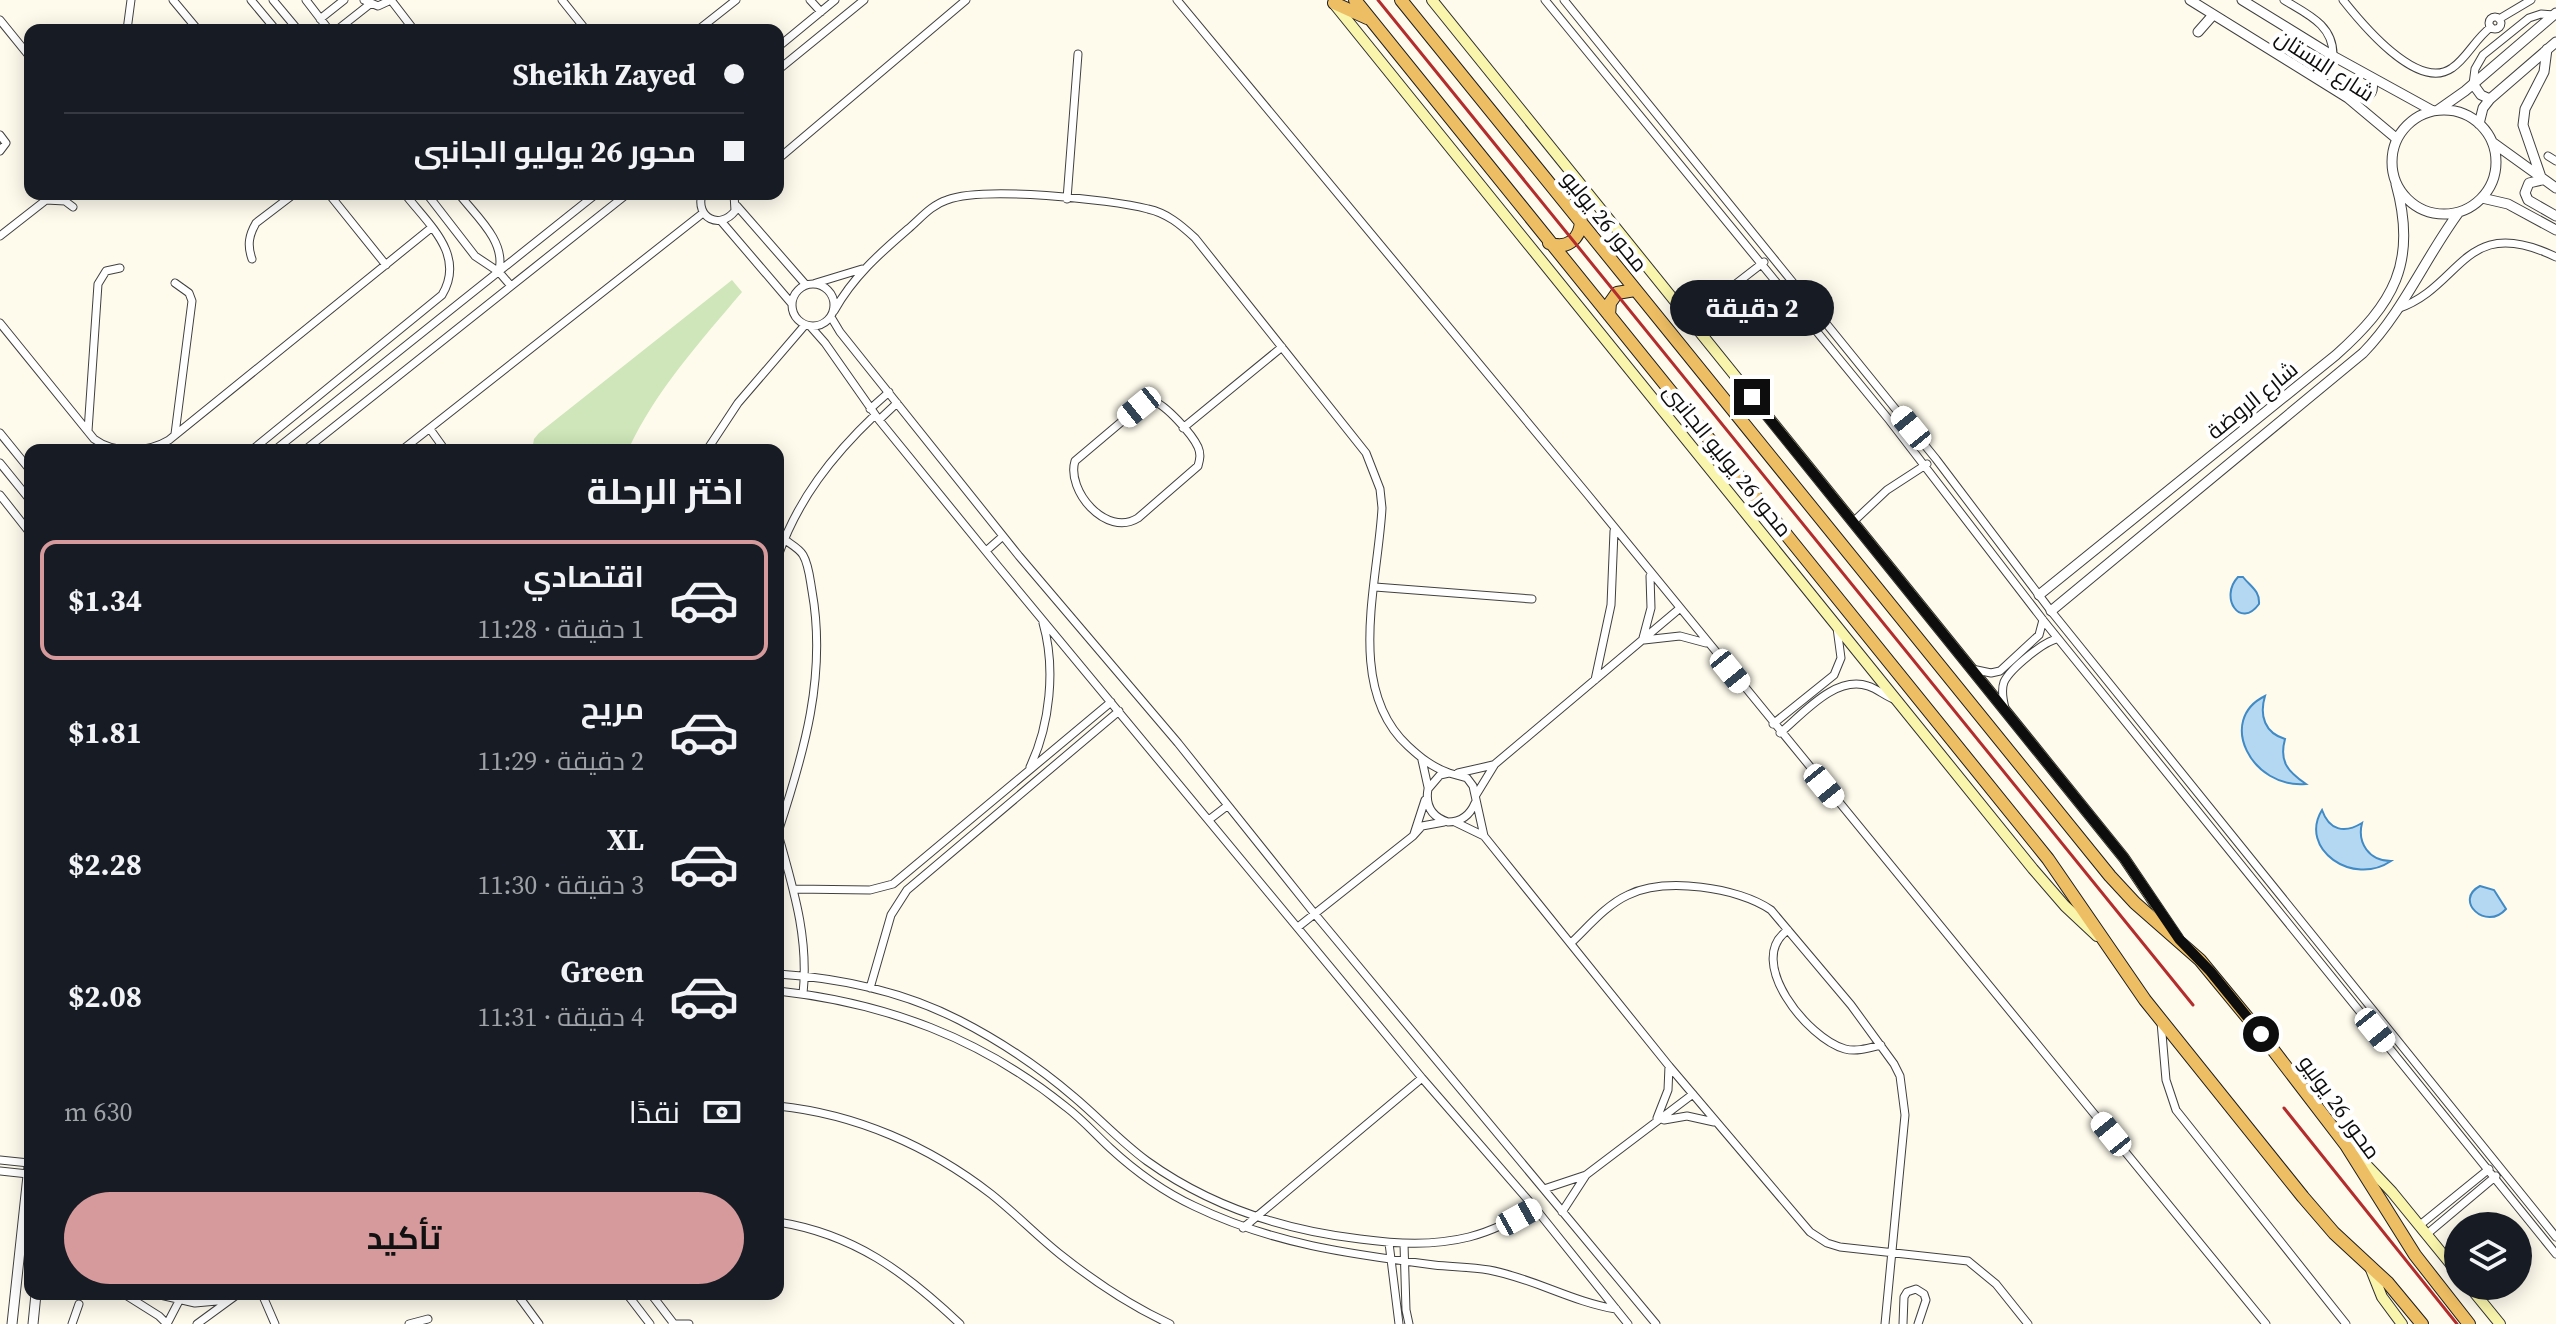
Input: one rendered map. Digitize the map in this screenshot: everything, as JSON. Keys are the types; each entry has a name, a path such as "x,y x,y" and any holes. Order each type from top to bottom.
{"highway":[{"path":"1355,0 2048,859 2100,939 2160,1020 2334,1233 2396,1292 2422,1324"},
{"name":"محور 26 يوليو","path":"1401,0 2110,876 2135,903 2179,939 2220,983 2346,1145 2415,1255 2469,1324"},
{"path":"1332,2 1371,20"},
{"path":"1549,243 1562,246 1574,240 1581,221"},
{"path":"1609,315 1613,298 1623,291 1635,290"}],"main road":[{"path":"1432,0 2136,873 2179,939"},
{"name":"محور 26 يوليو الجانبى","path":"1332,2 2048,888 2100,939"},
{"path":"2346,1145 2377,1176 2444,1256"},
{"path":"2369,1265 2382,1297 2402,1324"},
{"path":"2480,1300 2500,1324"}],"street":[{"path":"128,24 131,0"},
{"path":"173,0 193,24"},
{"path":"251,0 271,24"},
{"path":"273,0 293,24"},
{"path":"306,0 324,24"},
{"path":"320,19 344,0"},
{"path":"344,24 367,2 378,6 391,0 409,24"},
{"path":"562,0 581,24"},
{"path":"706,24 736,0"},
{"path":"810,0 821,12"},
{"path":"784,65 864,0"},
{"path":"784,154 966,0"},
{"path":"1177,0 2266,1324"},
{"path":"1545,0 1838,357 2058,639 2556,1254"},
{"path":"1564,0 2043,591 2061,603"},
{"name":"شارع البستان","path":"2190,0 2348,98 2397,139"},
{"name":"شارع البستان","path":"2242,0 2371,78 2436,110"},
{"path":"2284,0 2326,29 2332,40 2333,56"},
{"path":"2343,0 2377,38 2423,73 2439,74 2453,67 2474,42 2492,28"},
{"path":"2500,20 2531,0"},
{"path":"784,42 832,1"},
{"path":"330,11 338,24"},
{"path":"2490,99 2481,95 2473,84 2480,59 2535,15 2555,14"},
{"path":"2492,142 2496,158 2494,175 2482,198 2459,212 2440,215 2422,210 2407,199 2396,184 2391,166 2397,139 2412,121 2436,110 2473,84 2555,14"},
{"path":"2198,32 2213,15"},
{"path":"2502,39 2492,28 2491,18 2500,20 2510,33"},
{"path":"0,20 24,50"},
{"path":"1577,38 1587,29"},
{"path":"2479,124 2481,113 2490,99 2553,46"},
{"path":"2542,180 2523,125 2525,109 2553,46"},
{"path":"1067,199 1078,54"},
{"path":"2348,98 2360,99 2370,94 2371,78"},
{"path":"2436,110 2464,114 2479,124 2492,142 2556,188"},
{"path":"1662,139 1672,132"},
{"path":"0,135 6,143 0,151"},
{"path":"1673,153 1683,146"},
{"path":"2542,180 2527,185 2526,197 2556,216"},
{"name":"شارع الروضة","path":"2043,591 2336,355 2373,321 2388,297 2401,260 2404,223 2396,184"},
{"path":"711,444 738,403 807,326 822,325 864,268 935,205 965,195 1003,194 1067,199 1150,209 1182,225 1366,453 1374,470 1382,508 1369,646 1370,672 1376,698 1402,741 1429,765 1467,778 1476,799 1484,836 1669,1066 1810,1232 1840,1247 1953,1257 1975,1264 1996,1284 2028,1324"},
{"path":"2482,198 2508,204 2556,230"},
{"path":"0,236 46,200"},
{"path":"57,200 73,207"},
{"path":"252,259 249,244 252,229 287,200"},
{"path":"334,200 386,265"},
{"path":"259,444 442,295 449,284 450,258 410,200"},
{"path":"432,200 475,256 499,272 511,286"},
{"path":"464,200 496,241 501,256 499,272"},
{"path":"283,444 589,200"},
{"path":"313,444 619,200"},
{"path":"702,200 703,213 710,220 729,218 737,206"},
{"path":"736,200 737,206 810,285 821,285 832,295 832,314 840,332 1003,536 1178,743 1314,913 1656,1324"},
{"name":"شارع الروضة","path":"2051,611 2347,367 2380,334 2459,212"},
{"path":"410,444 703,213"},
{"path":"721,221 792,304 795,316 825,343 874,415 1422,1078 1535,1208 1628,1324"},
{"path":"161,444 431,228"},
{"path":"1750,248 1760,241"},
{"path":"2397,309 2422,297 2464,258 2488,246 2526,246 2556,257"},
{"path":"1683,311 1706,307 1772,255"},
{"path":"88,431 98,284 106,271 120,268"},
{"path":"792,304 796,292 810,285 864,268"},
{"path":"175,283 183,286 192,301 175,434"},
{"path":"0,323 96,444"},
{"path":"1183,428 1282,347"},
{"path":"1838,357 1848,349"},
{"path":"1856,380 1866,372"},
{"path":"784,814 806,745 817,658 815,615 806,564 800,551 784,539 819,476 874,415 889,392"},
{"path":"874,415 897,403"},
{"path":"1146,403 1160,403 1183,428 1199,450 1198,466 1130,524 1110,522 1101,517 1073,481 1075,461 1082,453 1146,403"},
{"path":"430,429 441,444"},
{"path":"0,433 24,463"},
{"path":"1853,522 1884,492 1936,459"},
{"path":"0,463 24,493"},
{"path":"0,495 24,525"},
{"path":"1595,680 1611,605 1614,529"},
{"path":"986,551 1003,536"},
{"path":"1642,641 1651,608 1650,574"},
{"path":"1375,587 1532,599"},
{"path":"2033,607 2043,591"},
{"path":"2043,591 2051,611 2556,1237"},
{"path":"1298,927 1422,826 1451,822 1472,812 1495,764 1679,609"},
{"path":"1027,772 1042,738 1048,697 1049,655 1042,617"},
{"path":"1970,668 1991,673 2000,671 2039,635 2043,620"},
{"path":"1773,724 1834,675 1841,658 1836,626"},
{"path":"1642,641 1680,636 1707,643"},
{"path":"2005,710 2002,688 2006,679 2044,643 2058,639"},
{"path":"1834,675 1841,678 1842,686"},
{"path":"1780,733 1831,691 1842,686 1864,685 1896,700"},
{"path":"794,889 870,890 893,884 1111,702"},
{"path":"870,988 888,922 907,890 1119,711"},
{"path":"1788,712 1795,720"},
{"path":"2150,753 2159,745"},
{"path":"1421,758 1432,813 1484,836"},
{"path":"1413,836 1433,781 1453,773 1495,764"},
{"path":"1210,819 1227,806"},
{"path":"784,854 803,932 803,994"},
{"path":"1571,943 1627,895 1649,888 1672,887 1747,896 1771,910 1788,930 1881,1045 1900,1076 1905,1102 1885,1324"},
{"path":"1788,930 1779,936 1773,947 1772,960 1779,984 1798,1013 1834,1044 1858,1050 1881,1045"},
{"path":"2315,957 2323,950"},
{"path":"784,974 870,988 920,1003 992,1039 1050,1078 1127,1146 1171,1177 1254,1217 1311,1232 1404,1244 1468,1237 1503,1225 1535,1208"},
{"path":"784,992 876,1007 932,1027 975,1047 1064,1105 1137,1171 1192,1205 1243,1228 1304,1245 1497,1272 1547,1286 1597,1306 1616,1309"},
{"path":"2160,1020 2166,1080 2176,1110 2346,1324"},
{"path":"1654,1124 1665,1102 1669,1066"},
{"path":"1243,1228 1422,1078"},
{"path":"1544,1189 1586,1175 1693,1094"},
{"path":"784,1107 838,1116 881,1130 922,1149 992,1195 1059,1254 1106,1288 1170,1324"},
{"path":"1654,1124 1687,1116 1719,1125"},
{"path":"0,1160 24,1164"},
{"path":"2423,1230 2496,1162"},
{"path":"0,1171 24,1166"},
{"path":"2423,1230 2503,1170"},
{"path":"1562,1212 1586,1175"},
{"path":"24,1211 12,1323 33,1324 35,1300"},
{"path":"784,1223 832,1235 864,1249 893,1267 960,1324"},
{"path":"1389,1243 1399,1324"},
{"path":"1404,1244 1402,1260 1409,1324"},
{"path":"1903,1324 1904,1297 1907,1292 1916,1289 1924,1294 1926,1300 1918,1324"},
{"path":"134,1300 167,1324 179,1301"},
{"path":"176,1300 195,1303 228,1300"},
{"path":"197,1324 228,1300"},
{"path":"265,1300 275,1324"},
{"path":"521,1300 539,1324"},
{"path":"632,1300 650,1324"},
{"path":"655,1300 673,1324 689,1324"},
{"path":"72,1324 79,1304"},
{"path":"530,1324 531,1314"},
{"path":"409,1324 428,1319"}],"green space":[{"path":"732,280 742,292 665,387 631,444 533,444 539,433"}],"water":[{"path":"2238,577 2243,577 2259,600 2252,611 2245,614 2234,608 2231,601 2233,585"},
{"path":"2265,696 2265,723 2273,733 2285,739 2283,753 2286,765 2306,784 2287,783 2270,776 2256,765 2247,751 2242,736 2243,721 2250,707"},
{"path":"2322,810 2329,822 2338,828 2362,823 2361,837 2366,850 2376,858 2391,861 2376,868 2361,869 2346,867 2333,860 2317,838 2317,824"},
{"path":"2480,886 2494,890 2506,909 2490,917 2475,911 2470,899"}],"railway":[{"path":"1378,0 2193,1005"},
{"path":"2284,1108 2457,1324"}],"route":[{"path":"1752,397 2136,873 2179,939 2210,971 2261,1034"}]}
